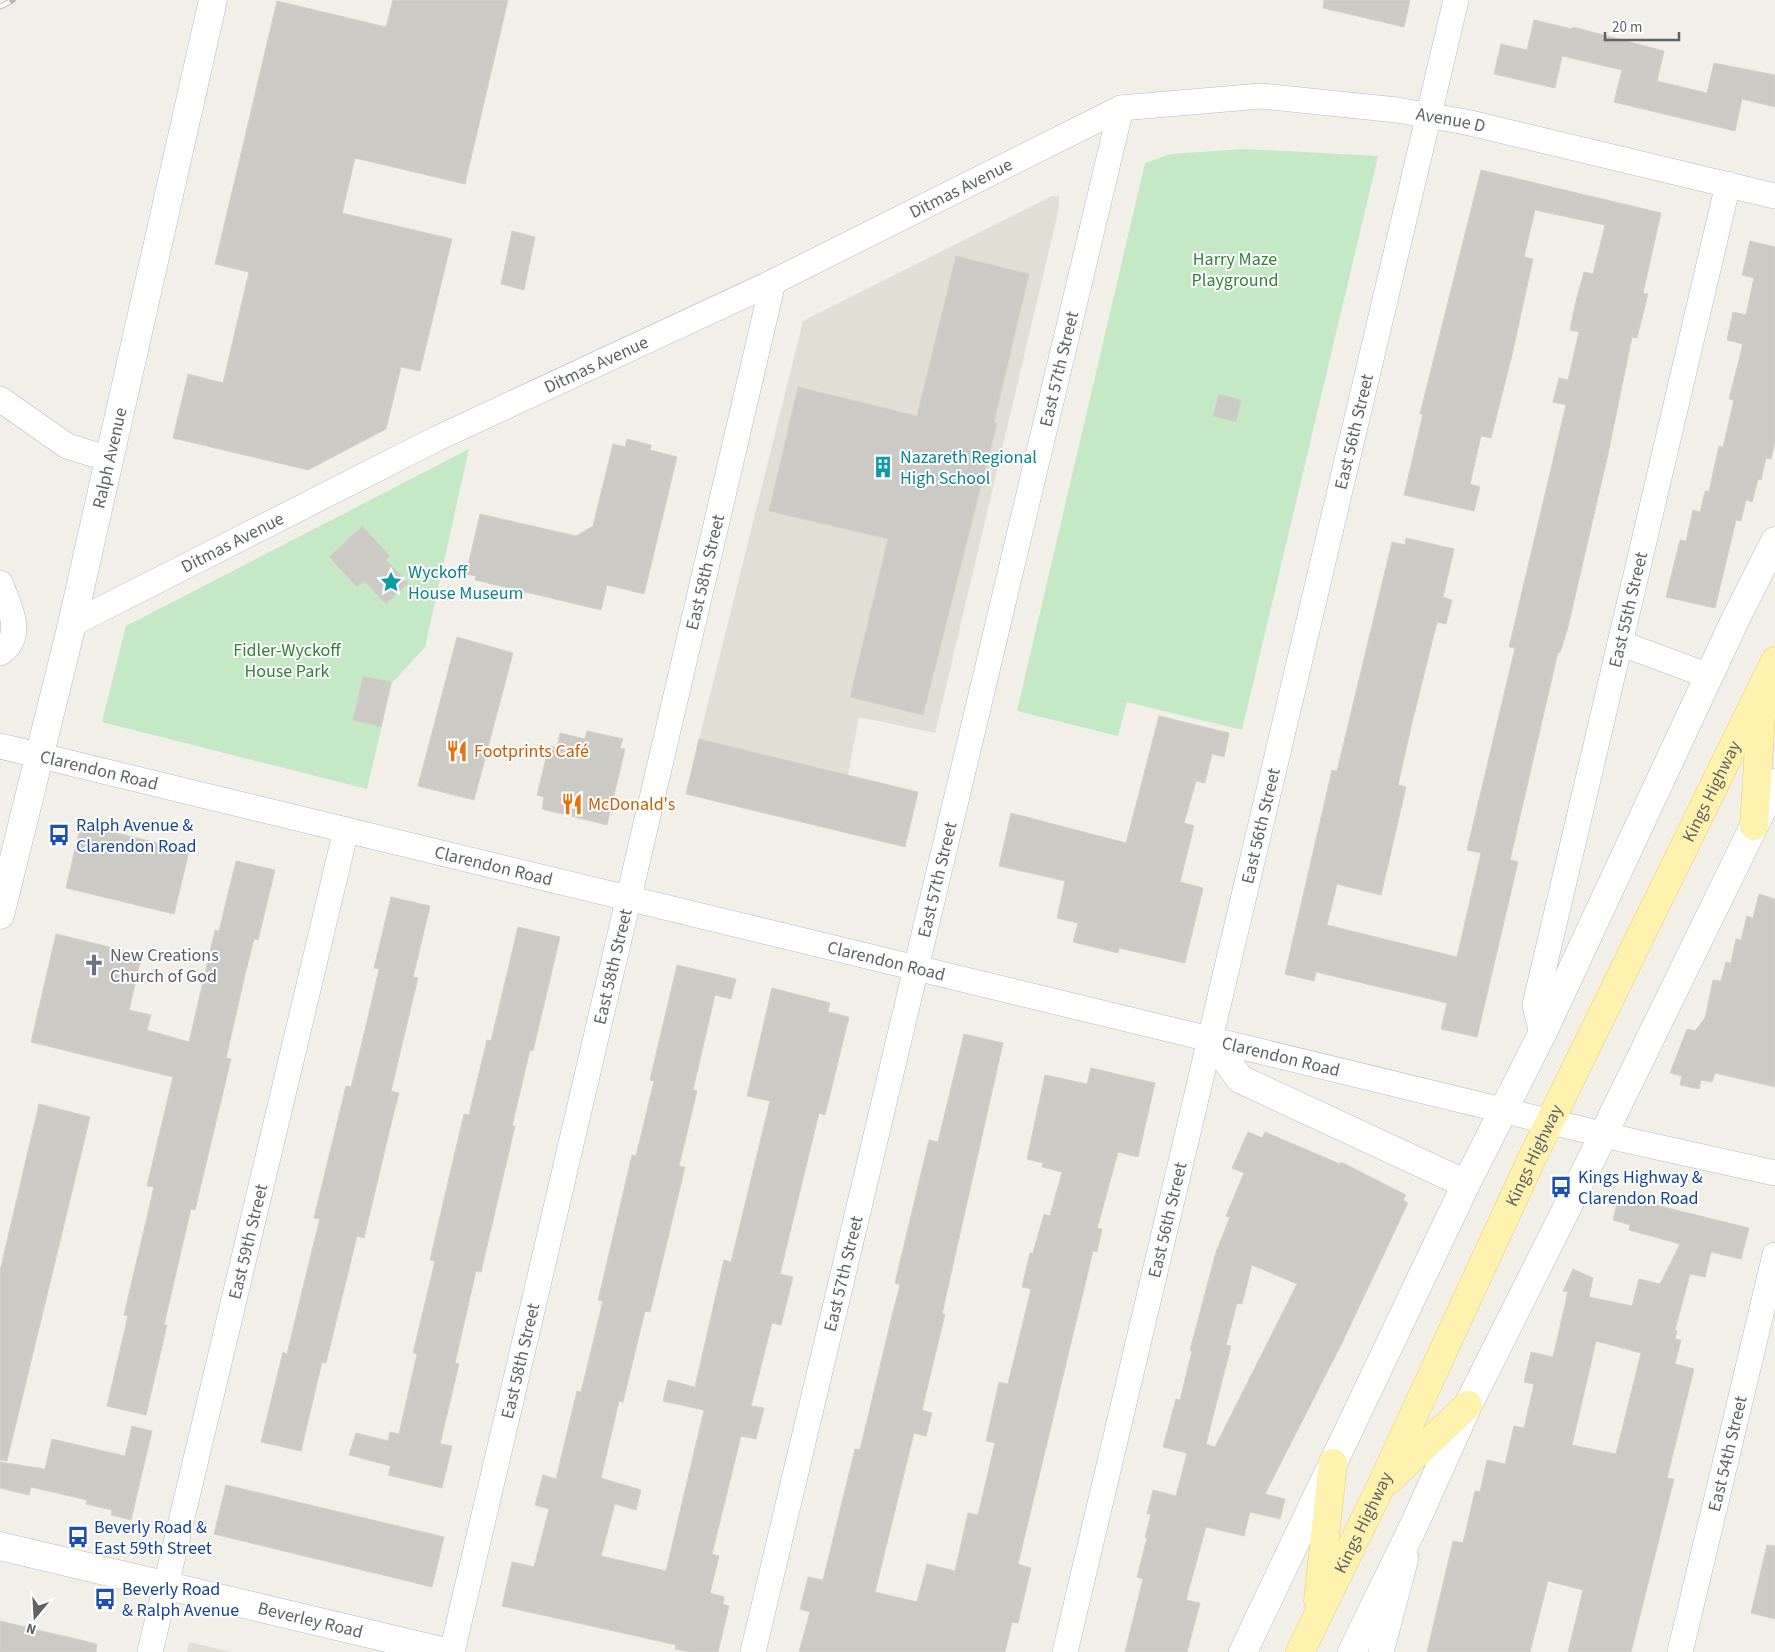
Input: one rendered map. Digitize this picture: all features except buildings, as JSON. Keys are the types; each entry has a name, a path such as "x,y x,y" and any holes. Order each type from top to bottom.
{"main road":[{"path":"1754,826 1769,673"},
{"name":"Kings Highway","path":"1300,1652 1380,1488 1550,1121 1769,673"},
{"path":"1380,1488 1468,1405"},
{"path":"1316,1618 1333,1463"}],"street":[{"name":"Ralph Avenue","path":"0,915 72,624 213,0"},
{"name":"East 56th Street","path":"1065,1652 1456,0"},
{"name":"Avenue D","path":"1121,108 1260,96 1397,110 1428,115 1775,196"},
{"name":"Ditmas Avenue","path":"72,624 436,439 773,282 1121,108"},
{"name":"East 57th Street","path":"753,1652 1121,108"},
{"name":"East 55th Street","path":"1542,1034 1535,1005 1728,184"},
{"name":"East 58th Street","path":"452,1652 773,282"},
{"path":"0,399 24,414 66,446 109,459"},
{"path":"0,424 24,414"},
{"path":"1243,1652 1466,1184 1542,1034 1775,541"},
{"path":"0,583 12,611 7,645"},
{"path":"1620,643 1710,676"},
{"name":"Clarendon Road","path":"0,746 1603,1134 1775,1173"},
{"path":"1352,1652 1415,1523 1468,1405 1775,782"},
{"name":"East 59th Street","path":"150,1652 346,830"},
{"path":"1211,1039 1240,1079 1466,1184"},
{"name":"East 54th Street","path":"1680,1652 1775,1255"},
{"path":"1381,1652 1415,1523"},
{"name":"Beverley Road","path":"0,1546 446,1652"}],"shaded area":[{"name":"Nazareth Regional High School","path":"1052,196 1059,196 1059,208 935,733 859,717 848,775 699,739 803,321"},
{"path":"189,1642 232,1652 187,1652"}],"green space":[{"name":"Harry Maze Playground","path":"1244,149 1378,156 1242,730 1127,702 1118,736 1017,711 1145,163 1171,154"},
{"name":"Fidler-Wyckoff House Park","path":"469,449 425,647 392,683 367,789 102,722 126,626"}],"railway":[{"path":"0,7 13,0"}],"place":[{"name":"Nazareth Regional High School","path":"883,467"},
{"name":"Wyckoff House Museum","path":"391,582"},
{"name":"Footprints Café","path":"457,751"},
{"name":"McDonald's","path":"572,804"},
{"name":"Ralph Avenue & Clarendon Road","path":"59,835"},
{"name":"New Creations Church of God","path":"94,965"},
{"name":"Kings Highway & Clarendon Road","path":"1561,1187"},
{"name":"Beverly Road & East 59th Street","path":"78,1537"},
{"name":"Beverly Road & Ralph Avenue","path":"105,1599"}]}
